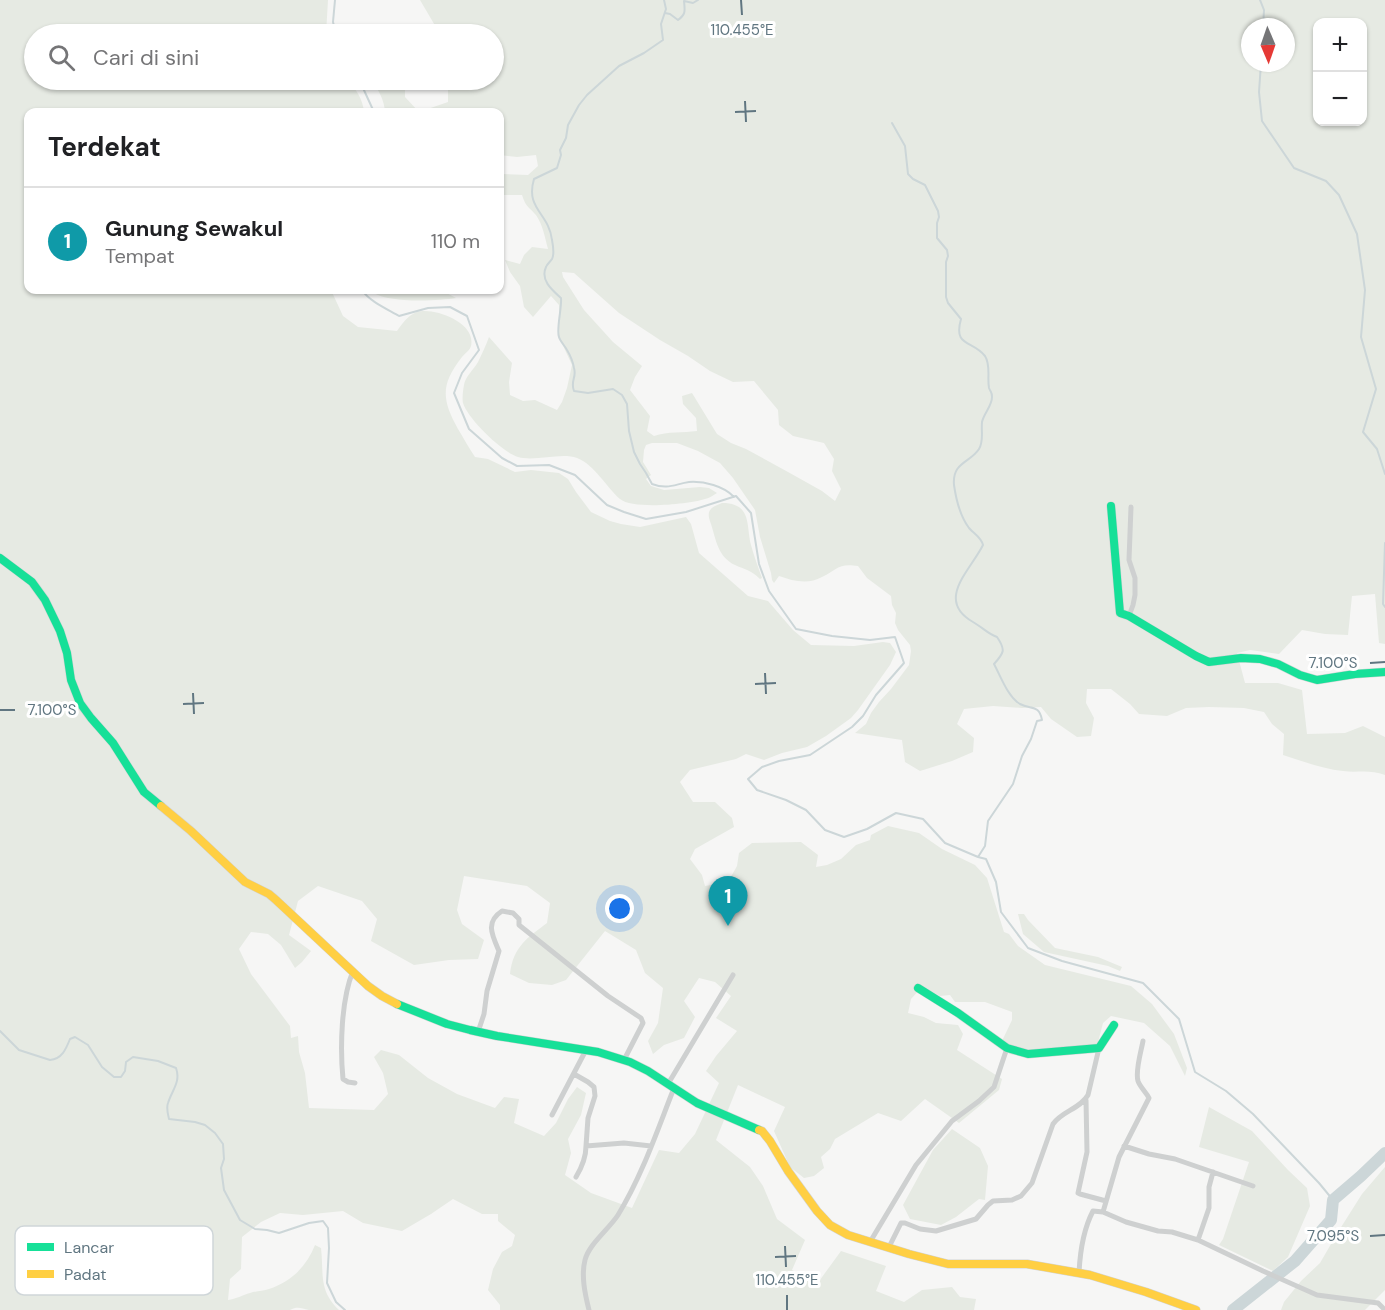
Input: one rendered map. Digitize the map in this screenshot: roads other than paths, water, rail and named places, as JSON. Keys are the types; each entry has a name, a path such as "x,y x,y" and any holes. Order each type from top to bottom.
{"street":[{"path":"1111,506 1120,613 1209,662 1241,658 1260,660 1278,664 1300,675 1317,680 1385,672"},
{"path":"1129,616 1135,595 1135,578 1129,560 1131,507"},
{"path":"0,558 32,582 45,600 60,631 67,653 71,680 80,703 113,743 144,792 191,831 231,871 245,882 269,894 368,986 382,996 397,1005 447,1024 478,1032 586,1050 639,1066 697,1103 762,1131 802,1191 830,1225 848,1235 948,1264 1027,1264 1096,1276 1195,1310"},
{"path":"478,1032 499,951 494,940 491,922 495,915 502,911 513,913 519,919 519,925 608,996 641,1018 642,1023 624,1060"},
{"path":"353,971 345,999 342,1050 343,1079 355,1083"},
{"path":"589,1310 584,1278 585,1260 589,1250 618,1215 651,1146 671,1086 733,975"},
{"path":"918,988 1007,1048 1028,1054 1099,1048"},
{"path":"1106,1201 1078,1193 1087,1152 1086,1100 1099,1048 1114,1024"},
{"path":"1103,1212 1119,1156 1149,1098 1138,1083 1137,1074 1143,1041"},
{"path":"870,1242 916,1165 946,1128 994,1087 1007,1048"},
{"path":"552,1114 586,1050"},
{"path":"573,1074 594,1087 595,1096 588,1118 582,1166 576,1177"},
{"path":"889,1247 901,1223 905,1222 928,1231 936,1231 976,1218 993,1201 1012,1200 1021,1196 1032,1183 1053,1124 1058,1117 1086,1100"},
{"path":"586,1146 624,1143 651,1146"},
{"path":"1124,1146 1175,1159 1253,1186"},
{"path":"1198,1240 1209,1208 1209,1187 1213,1172"},
{"path":"1079,1273 1086,1227 1093,1211 1103,1212 1126,1222 1198,1240 1317,1295 1378,1303 1385,1310"}],"waterway":[{"path":"334,24 335,0"},
{"path":"664,0 666,9 661,24 663,40 619,66 587,95 568,125 557,168 534,179 533,197 547,223 552,240 553,257 546,267 545,276 548,284 561,298 558,334 573,363 574,391 588,393 613,389 622,395 627,404 629,431 634,452 652,484 667,487 701,482 719,487 734,497"},
{"path":"665,13 678,20 684,12 684,1 693,3 698,0"},
{"path":"1260,0 1264,10 1264,18"},
{"path":"1260,72 1259,92 1262,121 1294,168 1326,181 1339,195 1357,234 1365,290 1361,337 1376,389 1363,432 1377,449 1385,474"},
{"path":"364,90 372,108"},
{"path":"892,123 905,146 908,174 925,185 938,211 937,238 947,250 948,256 946,297 961,319 960,334 965,342 985,356 988,363 988,384 992,397 982,422 981,446 959,467 954,477 957,502 961,513 969,528 983,545 959,585 956,595 957,604 962,613 997,637 1003,651 994,664 1005,686 1020,704 1037,709 1042,720 1037,721 1013,784 988,821 985,846 978,857"},
{"path":"365,294 399,316 428,308 450,307 467,316 479,350 462,373 454,393 469,429 502,458 517,466 549,465 575,475 607,505 646,519 686,512 736,496 751,513 759,564 769,591 796,629 870,640 895,637 904,663 852,727 810,755 762,767 748,779 757,790 806,810 825,830 844,837 867,829 896,813 923,819 945,843 986,859 996,882 1001,912 1028,948 1062,961 1143,983 1179,1019 1195,1072 1226,1091 1253,1114 1333,1200"},
{"path":"1385,543 1383,604 1385,607"},
{"path":"0,1031 19,1050 50,1060 61,1056 70,1039 75,1037 88,1045 102,1067 114,1077 121,1077 125,1071 126,1062 133,1057 158,1061 176,1068 177,1082 167,1105 169,1119 205,1125 223,1144 224,1159 221,1168 224,1190 240,1220 255,1229 279,1233 323,1221 328,1228 327,1283 336,1302 345,1310"},
{"path":"1233,1310 1295,1261 1331,1220 1333,1200 1385,1153"}],"place":[{"name":"Gunung Sewakul","path":"728,926"}]}
